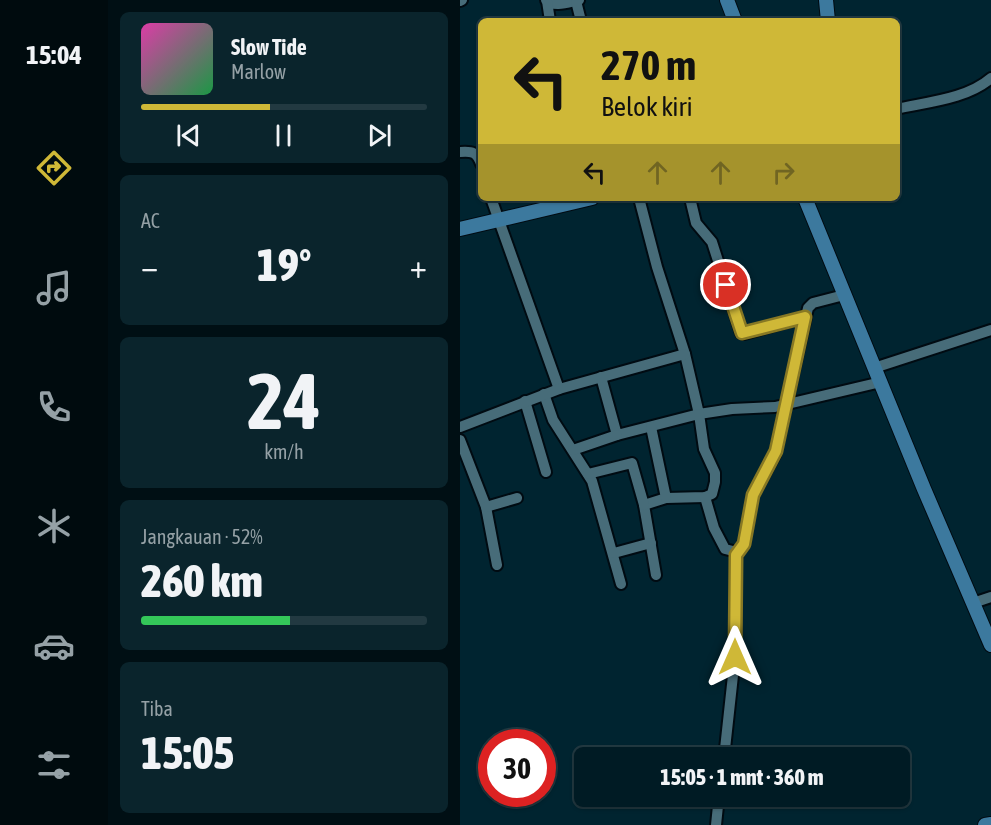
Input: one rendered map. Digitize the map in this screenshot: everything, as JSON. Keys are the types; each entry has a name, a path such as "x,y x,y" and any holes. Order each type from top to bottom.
{"main road":[{"path":"727,0 734,18"},
{"path":"820,0 821,18"},
{"path":"826,0 828,18"},
{"path":"460,229 579,201"},
{"path":"806,201 991,645"}],"street":[{"path":"547,1 550,4 557,4 578,0 581,18"},
{"path":"547,1 550,18"},
{"path":"900,108 976,89 991,78"},
{"path":"460,152 472,152 478,157"},
{"path":"493,201 559,389"},
{"path":"640,201 656,267 685,354 700,414 704,449 712,465 715,482 712,494 705,497 666,498 643,506"},
{"path":"691,201 696,224 712,242 741,333 805,317"},
{"path":"725,747 734,668 734,565 737,552 744,544 753,495 775,456 808,308 813,303 844,295"},
{"path":"874,368 991,330"},
{"path":"460,427 559,389 685,354"},
{"path":"601,377 617,435"},
{"path":"573,450 617,435 700,414 786,404 880,382"},
{"path":"544,394 553,420 595,488 621,584"},
{"path":"525,401 546,472"},
{"path":"651,427 666,498"},
{"path":"460,440 486,507 497,565"},
{"path":"588,474 632,463 652,543 656,575"},
{"path":"705,497 714,528 725,549 737,552"},
{"path":"486,507 517,498"},
{"path":"613,553 652,543"},
{"path":"973,603 991,597"},
{"path":"716,825 718,807"}],"route":[{"path":"726,285 740,330 744,334 805,317 776,451 753,495 744,544 736,555 734,565 735,657"}]}
